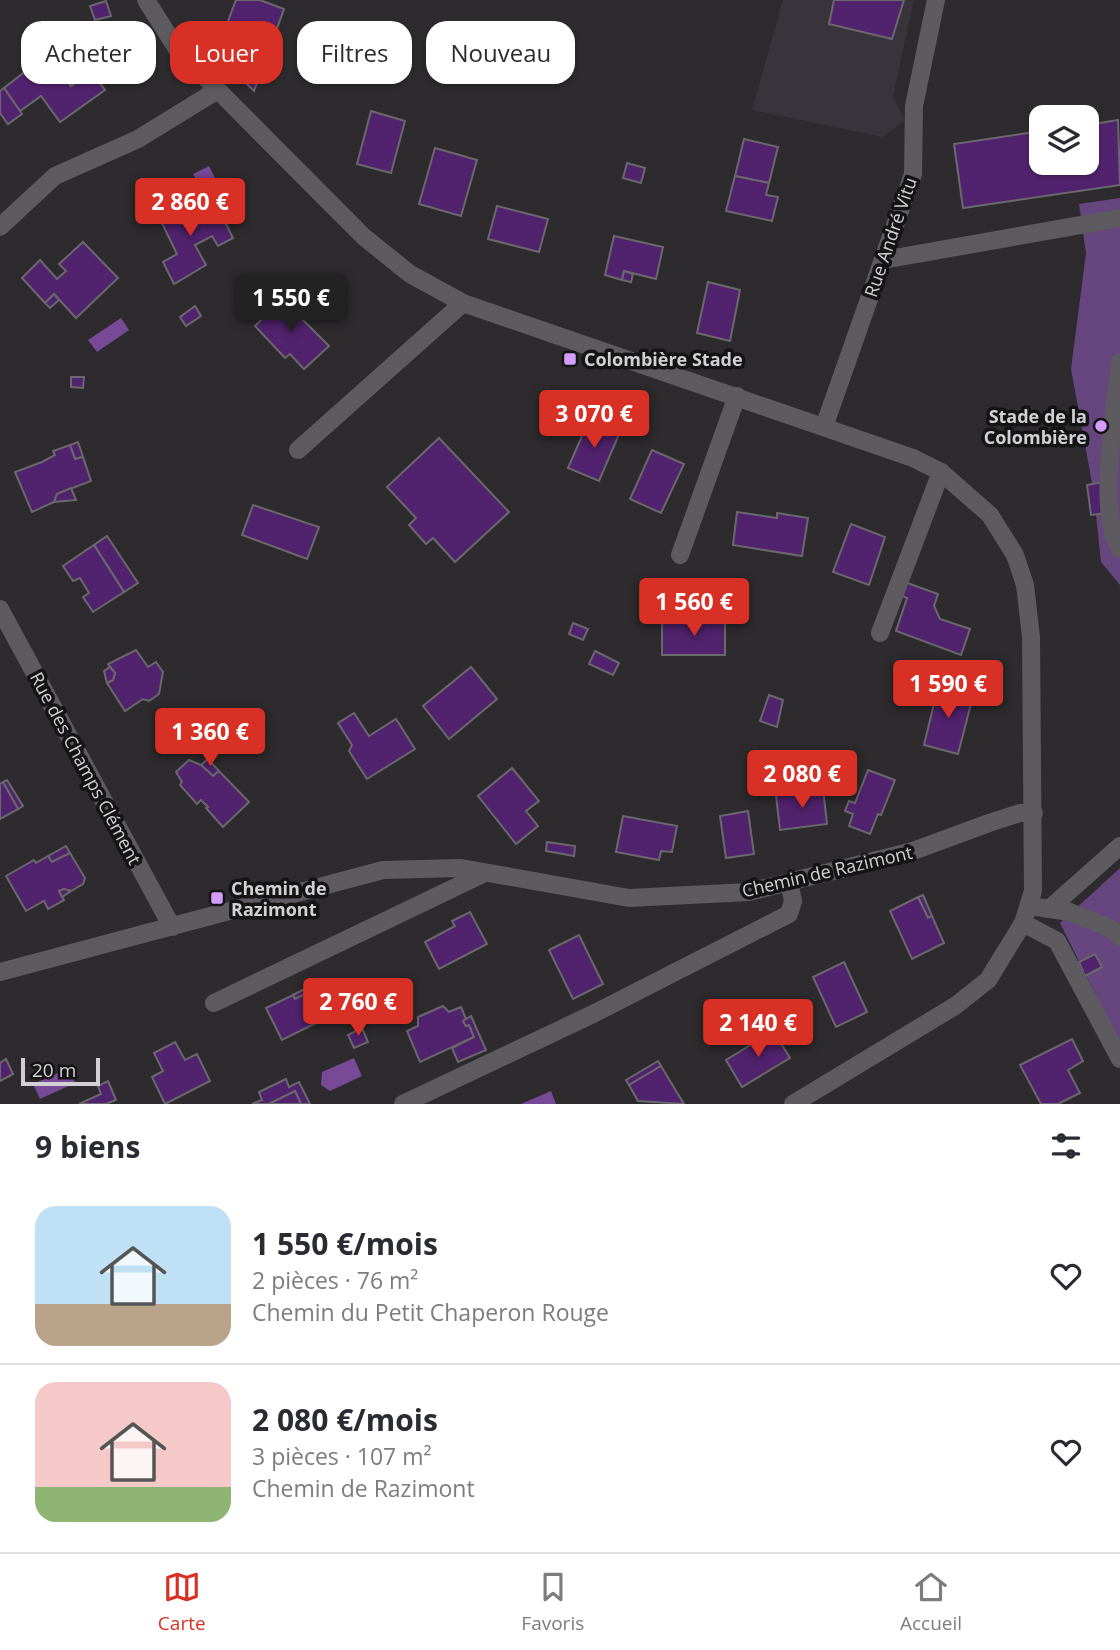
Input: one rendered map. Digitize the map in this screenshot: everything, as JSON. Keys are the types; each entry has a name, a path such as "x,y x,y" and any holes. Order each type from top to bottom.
{"street":[{"path":"146,0 177,49 216,91 386,257 463,303 913,458 940,472 978,502 1003,531 1015,555 1024,585 1031,637 1035,866 1026,914 988,980 955,1006 793,1104"},
{"name":"Rue André Vitu","path":"824,427 913,174 914,106 936,0"},
{"path":"0,227 55,176 138,139 216,91"},
{"path":"883,261 1120,218"},
{"path":"298,450 463,303"},
{"path":"1120,362 1109,474 1110,509 1115,541 1120,549"},
{"path":"680,555 737,396"},
{"path":"880,632 940,472"},
{"name":"Rue des Champs Clément","path":"0,609 172,927"},
{"name":"Chemin de Razimont","path":"0,972 383,870 461,868 629,898 749,892 913,851 1020,813 1034,813"},
{"path":"1049,909 1120,846"},
{"path":"214,1003 485,873"},
{"path":"404,1104 595,1013 789,914 793,901 789,882"},
{"path":"1026,914 1049,909 1070,912 1116,931"},
{"path":"1026,914 1057,941 1120,1059"}],"shaded area":[{"path":"783,0 914,0 893,96 905,120 883,137 752,110"},
{"path":"209,166 224,196 209,204 193,174"},
{"name":"Stade de la Colombière","path":"1120,198 1120,585 1101,562 1096,515 1091,515 1087,485 1092,483 1071,369 1086,253 1079,204"},
{"path":"121,318 129,330 97,352 88,340"},
{"path":"1120,868 1120,1044 1060,923"},
{"path":"354,1058 362,1076 330,1091 321,1085 322,1072"},
{"path":"69,1068 75,1083 40,1099 33,1084"},
{"path":"551,1091 556,1104 521,1104"}],"building":[{"path":"236,0 260,0 284,9 280,21 228,21"},
{"path":"834,0 904,0 892,39 829,24"},
{"path":"106,1 111,16 95,20 90,6"},
{"path":"21,75 21,84 101,84 105,90 60,122 41,96 20,111 4,88"},
{"path":"247,84 257,84 254,91"},
{"path":"4,88 22,114 8,124 0,113 0,91"},
{"path":"371,111 405,121 391,173 357,164"},
{"path":"1118,120 1120,185 963,208 954,144 1029,133 1029,175 1099,175 1099,123"},
{"path":"744,139 778,147 769,183 735,176"},
{"path":"435,148 477,160 461,216 419,204"},
{"path":"627,163 645,168 641,183 623,178"},
{"path":"735,176 769,183 766,195 778,197 772,221 726,211"},
{"path":"177,201 183,212 196,204 205,222 221,214 233,238 218,246 212,236 195,245 206,265 174,284 163,262 177,254 157,213"},
{"path":"497,206 548,219 539,252 488,239"},
{"path":"614,236 663,247 656,279 624,271 622,280 605,275"},
{"path":"83,242 118,278 76,318 54,294 45,303 22,278 40,260 57,279 66,271 59,264"},
{"path":"624,271 633,274 631,282 622,280"},
{"path":"708,282 740,290 730,341 697,333"},
{"path":"54,294 59,300 50,308 45,303"},
{"path":"286,296 298,308 294,311 329,346 304,369 290,354 285,358 255,326"},
{"path":"195,306 201,316 186,326 180,317"},
{"path":"71,377 84,377 83,388 71,387"},
{"path":"589,420 620,432 599,481 568,468"},
{"path":"439,438 509,512 455,562 433,538 426,544 409,525 416,518 387,487"},
{"path":"78,442 83,457 75,459 70,445"},
{"path":"70,445 75,459 83,457 91,481 57,494 54,502 32,512 15,472 42,462 55,455 53,451"},
{"path":"652,450 684,464 661,513 630,499"},
{"path":"1103,482 1108,513 1091,515 1087,485"},
{"path":"71,488 76,500 54,502 57,494"},
{"path":"253,505 319,527 307,559 242,535"},
{"path":"737,512 777,518 777,513 808,518 802,556 733,545"},
{"path":"851,524 885,537 869,585 833,572"},
{"path":"107,536 138,583 124,592 94,545"},
{"path":"94,545 124,592 93,612 83,597 89,593 80,578 73,581 63,566"},
{"path":"902,581 938,594 934,606 940,619 970,629 961,655 896,631 907,598 898,594"},
{"path":"662,621 725,621 725,655 662,655"},
{"path":"573,623 588,629 583,640 569,634"},
{"path":"136,650 148,667 156,662 163,672 159,694 149,701 143,699 125,711 107,683 113,680 115,673 108,664"},
{"path":"595,651 619,663 613,675 589,664"},
{"path":"110,667 115,673 113,680 107,683 104,671"},
{"path":"471,667 497,699 449,739 423,706"},
{"path":"938,687 973,696 958,754 924,745"},
{"path":"769,695 783,700 777,727 760,721"},
{"path":"354,713 369,736 396,719 415,749 367,779 349,751 352,745 338,723"},
{"path":"208,759 219,771 213,776 201,765"},
{"path":"189,760 201,765 213,776 219,771 249,802 223,827 201,800 197,804 180,785 182,782 176,772"},
{"path":"512,768 539,801 526,811 538,826 516,844 478,796"},
{"path":"868,770 895,780 870,834 849,826 853,814 845,811 849,801 855,803"},
{"path":"7,780 23,806 18,809 3,782"},
{"path":"3,782 18,809 0,819 0,784"},
{"path":"823,789 827,824 780,830 776,795"},
{"path":"748,811 754,854 726,858 720,816"},
{"path":"623,816 677,826 672,852 661,851 659,860 616,852"},
{"path":"547,842 575,846 574,856 546,851"},
{"path":"66,846 70,853 52,862 48,856"},
{"path":"70,853 85,878 83,884 71,891 59,891 64,900 48,909 44,901 26,911 6,876 34,860 36,863 48,856 52,862"},
{"path":"59,891 71,891 62,897"},
{"path":"923,895 932,916 928,918 918,897"},
{"path":"918,897 928,918 932,916 944,943 912,959 890,911"},
{"path":"470,912 487,944 439,969 425,942 455,926 452,921"},
{"path":"579,935 603,984 573,999 549,950"},
{"path":"1095,954 1102,967 1085,976 1079,962"},
{"path":"844,962 867,1012 836,1027 813,977"},
{"path":"312,985 314,990 295,999 293,995"},
{"path":"314,990 328,1017 282,1040 266,1008 293,995 295,999"},
{"path":"443,1006 449,1012 461,1007 466,1019 463,1021 466,1026 469,1025 474,1037 420,1062 407,1031 418,1026 418,1017"},
{"path":"471,1016 486,1050 458,1062 452,1048 474,1037 469,1025 466,1026 463,1021"},
{"path":"362,1028 368,1042 354,1048 348,1035"},
{"path":"773,1031 790,1058 742,1087 726,1060"},
{"path":"1072,1039 1083,1061 1068,1070 1080,1093 1058,1104 1041,1104 1020,1065"},
{"path":"175,1042 185,1060 197,1054 210,1081 165,1104 152,1077 163,1071 154,1053"},
{"path":"6,1059 13,1074 0,1081 0,1063"},
{"path":"658,1061 661,1066 629,1085 626,1080"},
{"path":"661,1066 684,1104 638,1101 629,1085"},
{"path":"286,1079 289,1087 299,1082 310,1104 301,1104 295,1091 269,1104 252,1104 262,1100 259,1092"},
{"path":"108,1081 116,1100 106,1104 79,1104 101,1094 98,1086"},
{"path":"295,1091 301,1104 269,1104"}],"place":[{"name":"Colombière Stade","path":"570,359"},
{"name":"Stade de la Colombière","path":"1101,426"},
{"name":"Chemin de Razimont","path":"217,898"}]}
